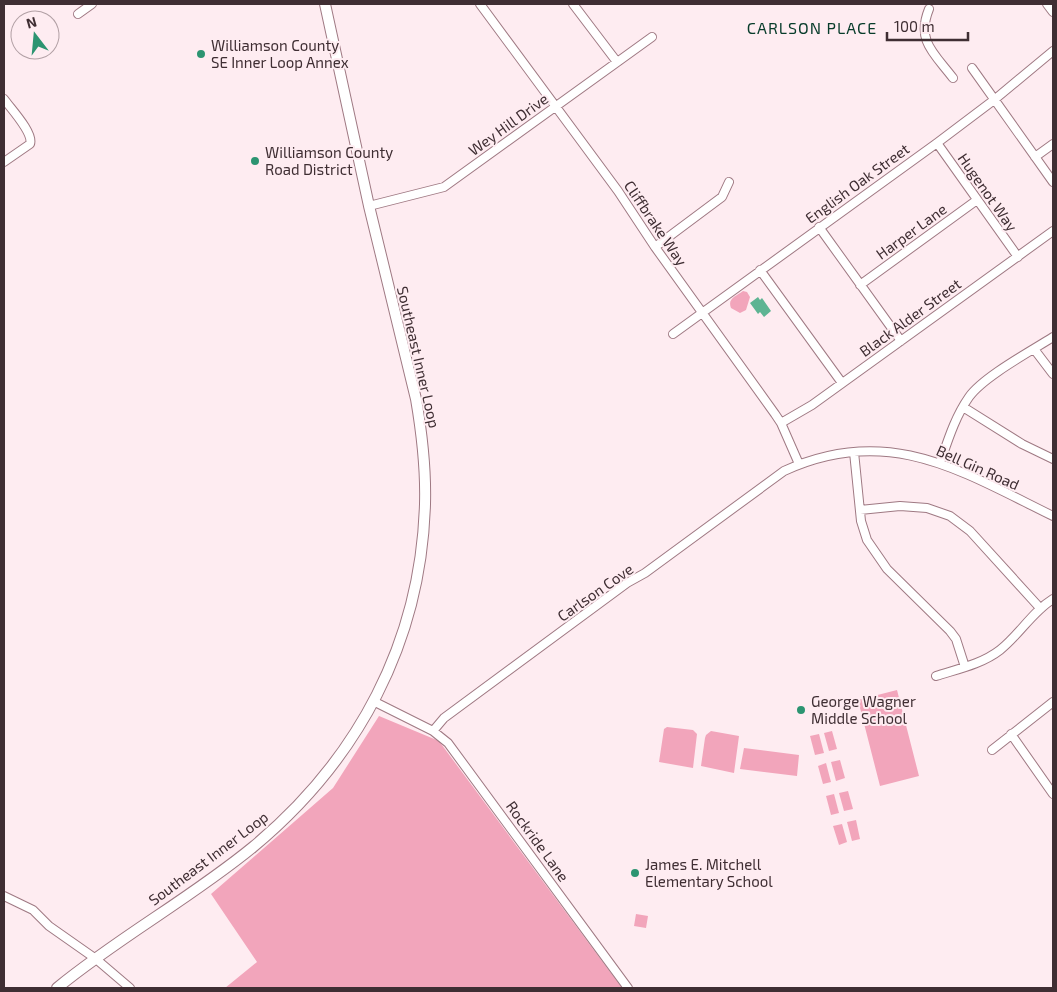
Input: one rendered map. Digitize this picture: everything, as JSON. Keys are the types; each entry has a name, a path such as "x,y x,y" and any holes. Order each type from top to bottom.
{"main road":[{"name":"Southeast Inner Loop","path":"56,988 215,875 275,828 334,765 348,746 375,702 400,644 420,563 425,503 425,467 421,429 416,399 369,206 326,4"}],"street":[{"path":"78,14 92,4"},
{"name":"Cliffbrake Way","path":"480,4 618,191 655,247 782,423 799,464"},
{"path":"574,4 617,62"},
{"path":"1047,4 1053,12"},
{"path":"929,9 924,24 926,40 953,78"},
{"name":"Wey Hill Drive","path":"369,206 444,187 652,37"},
{"name":"English Oak Street","path":"673,334 937,143 994,100 1053,51"},
{"path":"972,68 1053,182"},
{"path":"4,99 28,132 31,141 30,144 4,162"},
{"name":"Hugenot Way","path":"937,143 1018,257"},
{"path":"1035,157 1053,144"},
{"path":"655,247 722,197 729,182"},
{"name":"Harper Lane","path":"860,284 977,200"},
{"path":"819,227 901,341"},
{"name":"Black Alder Street","path":"782,423 812,405 1053,232"},
{"path":"760,270 842,383"},
{"path":"940,463 952,426 970,396 978,388 1053,337"},
{"path":"1034,349 1053,374"},
{"path":"963,407 1022,444 1053,459"},
{"path":"854,452 861,520 867,540 880,561 950,631 958,644 965,667"},
{"name":"Bell Gin Road","path":"775,478 784,471 799,464 817,459 854,452 900,453 940,463 965,473 1053,516"},
{"name":"Carlson Cove","path":"434,731 444,718 627,583 645,573 775,478"},
{"path":"860,510 900,506 927,508 950,516 970,531 1040,608"},
{"path":"936,676 980,662 1001,649 1040,608 1053,599"},
{"name":"Rockride Lane","path":"375,702 434,731 456,752 628,988"},
{"path":"992,750 1053,702"},
{"path":"1011,734 1053,794"},
{"path":"4,896 33,910 49,926 96,959 130,988"}],"shaded area":[{"path":"743,291 747,292 750,297 746,310 740,313 731,308 730,302"},
{"path":"758,297 760,300 762,298 771,311 764,317 760,312 758,314 750,303"},
{"path":"897,690 919,776 880,786 858,700"},
{"path":"379,716 439,741 622,988 225,988 257,962 211,894 333,788"},
{"path":"667,727 693,730 697,734 693,768 659,762 664,729"},
{"path":"711,731 739,736 734,773 701,766 705,738"},
{"path":"832,731 837,749 829,751 824,733"},
{"path":"819,734 824,753 815,755 810,736"},
{"path":"744,748 799,755 797,776 740,769"},
{"path":"840,760 845,778 836,781 831,762"},
{"path":"826,763 831,782 823,784 818,766"},
{"path":"848,791 853,809 844,811 839,793"},
{"path":"834,794 839,813 831,815 826,796"},
{"path":"856,820 860,839 852,841 847,822"},
{"path":"842,824 847,842 839,845 833,826"},
{"path":"636,914 648,916 646,928 634,926"}],"place":[{"name":"Williamson County SE Inner Loop Annex","path":"201,54"},
{"name":"Williamson County Road District","path":"255,161"},
{"name":"George Wagner Middle School","path":"801,710"},
{"name":"James E. Mitchell Elementary School","path":"635,873"}],"district":[{"name":"CARLSON PLACE","path":"812,27"}]}
